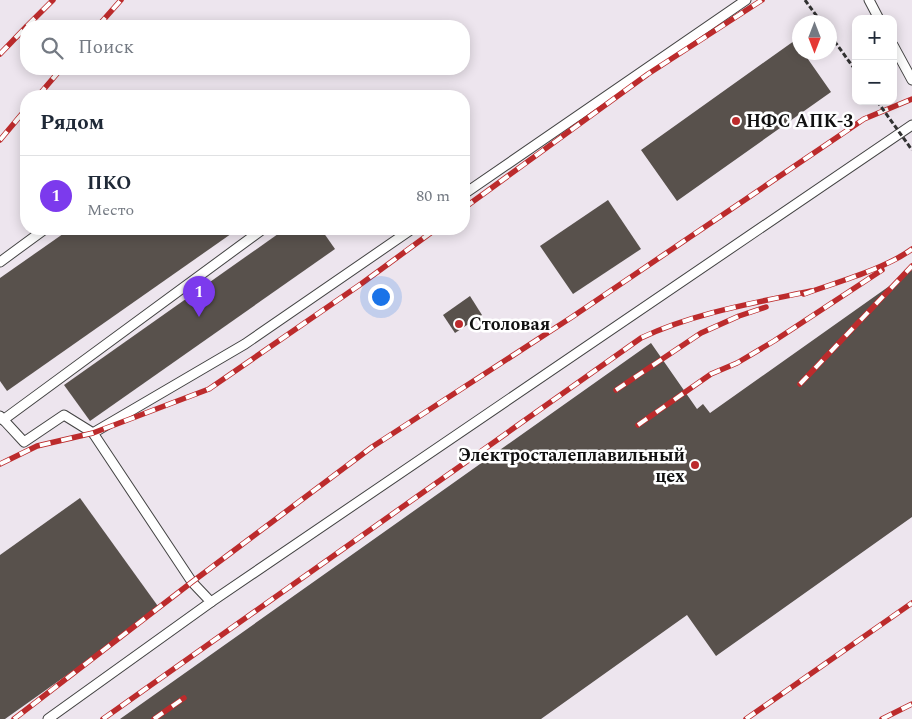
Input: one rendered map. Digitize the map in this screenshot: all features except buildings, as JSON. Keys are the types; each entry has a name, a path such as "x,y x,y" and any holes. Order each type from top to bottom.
{"lane":[{"path":"470,190 746,0"},
{"path":"869,0 877,15"},
{"path":"897,52 912,80"},
{"path":"48,719 211,602 912,125"},
{"path":"0,262 37,235"},
{"path":"211,602 192,582 93,433 64,415 24,442 1,418 255,235"},
{"path":"93,433 245,344 403,235"}],"path":[{"path":"805,0 816,15"},
{"path":"837,44 852,65"},
{"path":"880,105 912,150"}],"shaded area":[{"path":"0,0 912,0 912,719 0,719"}],"railway":[{"path":"33,20 53,0"},
{"path":"103,20 121,0"},
{"path":"470,204 648,74 762,0"},
{"path":"0,54 20,33"},
{"path":"43,90 56,75"},
{"path":"14,719 372,447 572,317 864,119 912,99"},
{"path":"0,140 20,116"},
{"path":"0,464 37,446 93,433 209,389 361,284 428,235"},
{"path":"804,294 875,269 912,249"},
{"path":"800,384 912,266"},
{"path":"638,425 711,374 737,363 774,341 882,270"},
{"path":"103,719 641,338 703,315 811,291"},
{"path":"616,390 701,333 739,316 766,307"},
{"path":"746,719 912,603"},
{"path":"154,719 184,698"},
{"path":"882,719 912,704"}],"place":[{"name":"НФС АПК-3","path":"736,121"},
{"name":"ПКО","path":"199,317"},
{"name":"Столовая","path":"459,324"},
{"name":"Электросталеплавильный цех","path":"695,465"}]}
